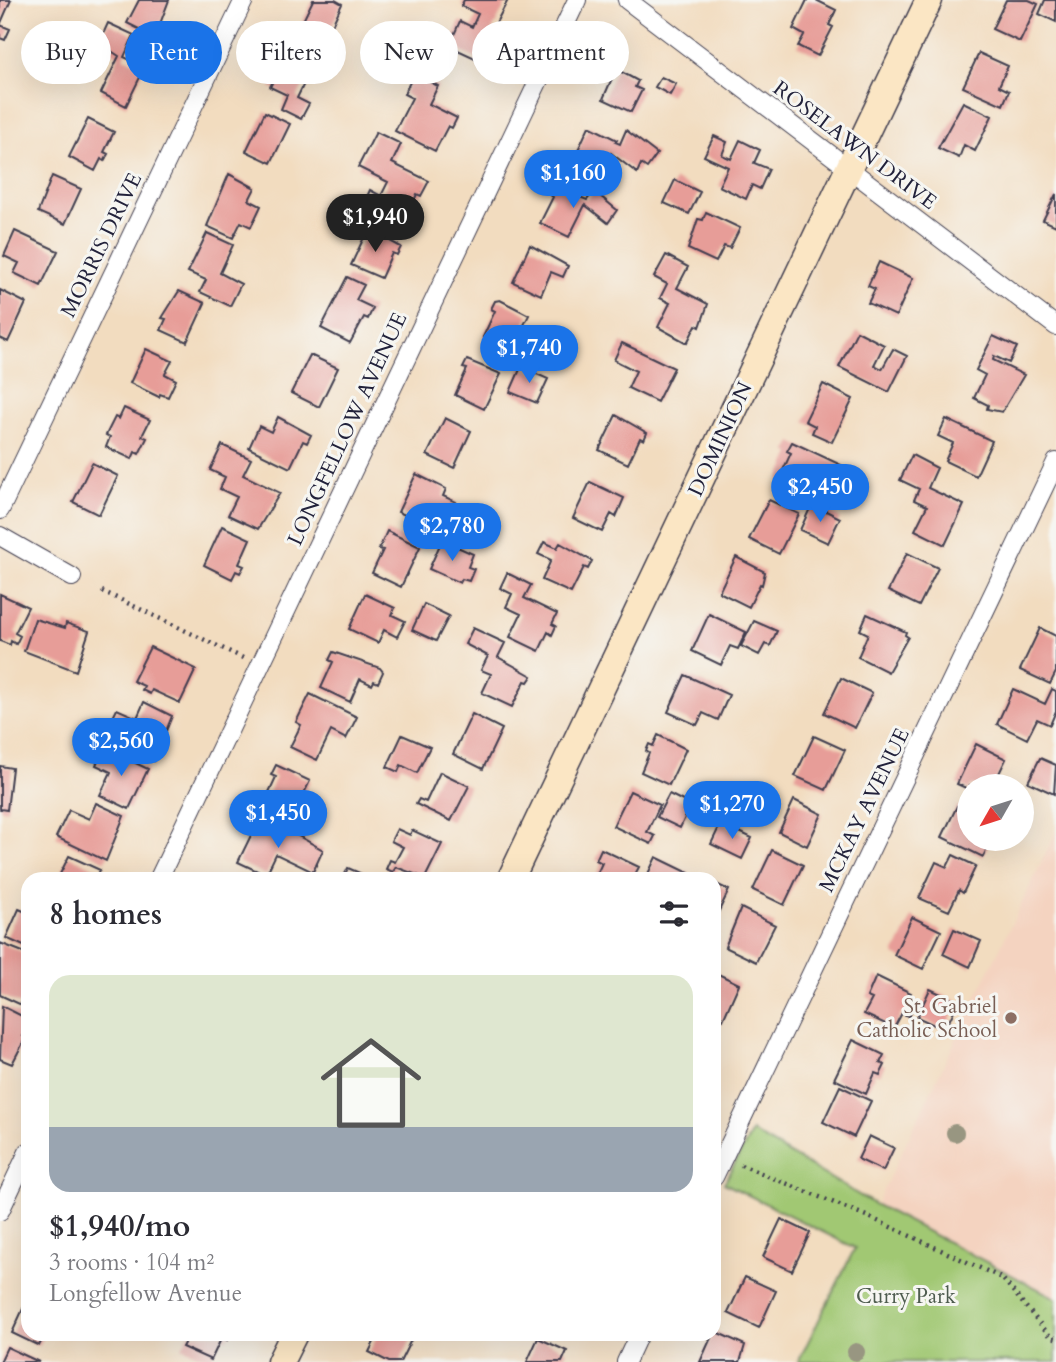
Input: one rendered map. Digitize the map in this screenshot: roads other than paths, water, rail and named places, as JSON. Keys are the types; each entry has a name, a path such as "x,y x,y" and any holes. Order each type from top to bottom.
{"street":[{"name":"MORRIS DRIVE","path":"0,510 244,0"},
{"name":"LONGFELLOW AVENUE","path":"162,872 576,0"},
{"name":"ROSELAWN DRIVE","path":"627,0 1056,326"},
{"name":"DOMINION","path":"514,872 929,0"},
{"name":"MCKAY AVENUE","path":"721,1152 1056,462"},
{"path":"0,536 72,576"},
{"path":"0,1211 21,1167"},
{"path":"280,1362 290,1341"},
{"path":"626,1362 636,1341"}],"place":[{"name":"St. Gabriel Catholic School","path":"1011,1018"}],"park label":[{"name":"Curry Park","path":"906,1296"}]}
